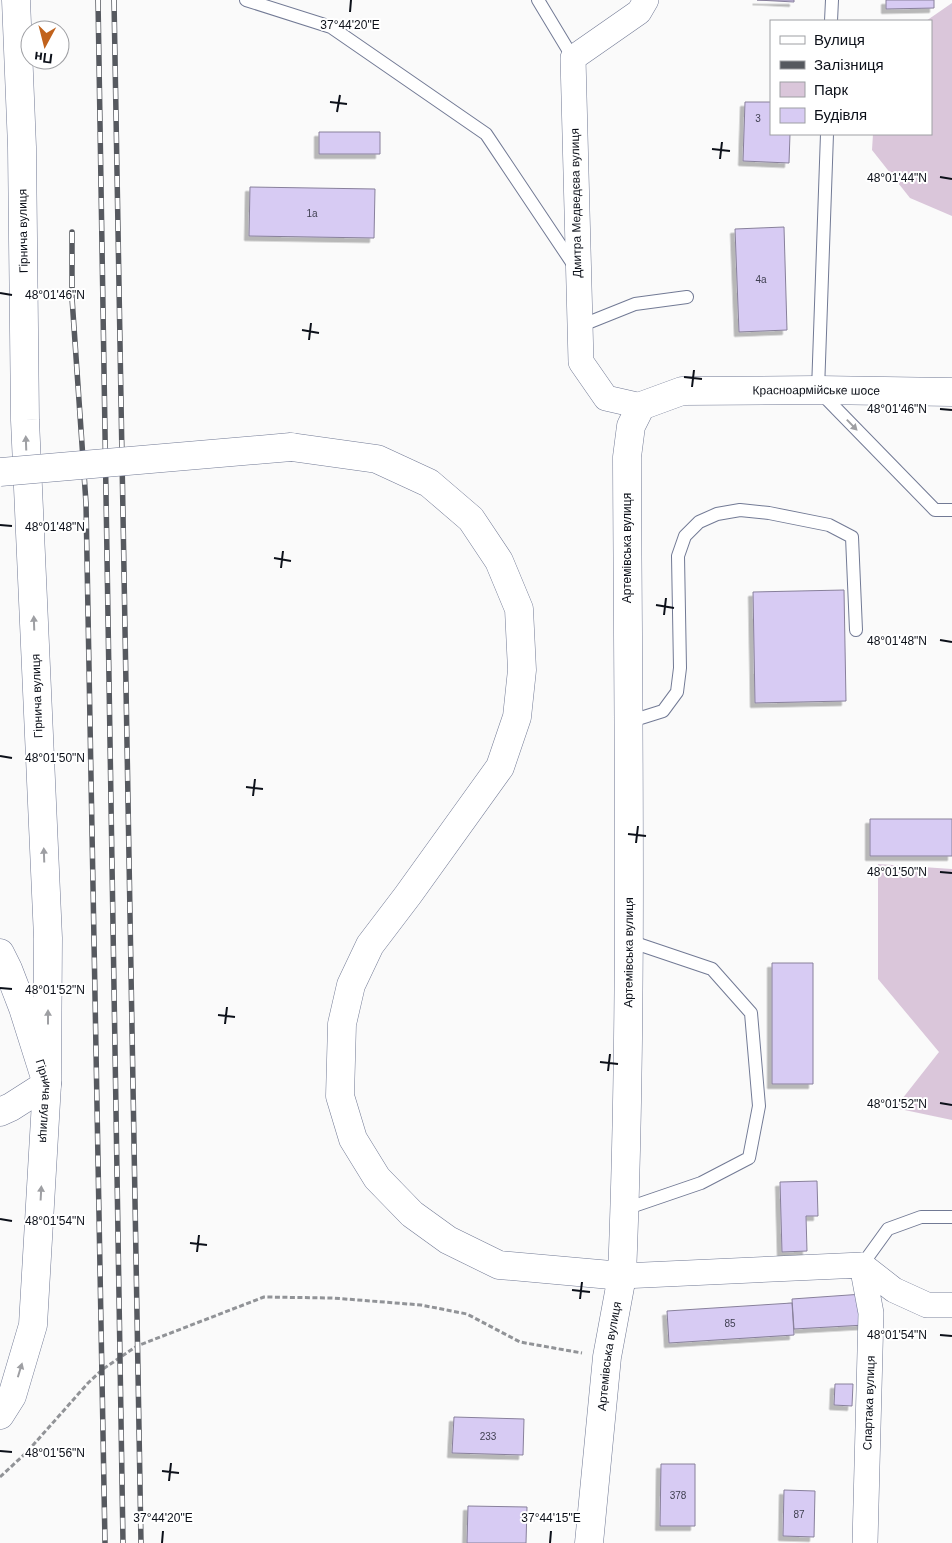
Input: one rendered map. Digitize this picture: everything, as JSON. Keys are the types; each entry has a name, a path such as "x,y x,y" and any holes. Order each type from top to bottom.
{"main road":[{"name":"Гірнича вулиця","path":"0,1415 12,1396 33,1325 47,1084 48,938 25,420 22,147 16,0"},
{"name":"Красноармійське шосе","path":"641,406 682,391 818,390 952,392"},
{"name":"Артемівська вулиця","path":"589,1543 607,1357 622,1276 625,1209 629,941 627,457 632,426 641,406"},
{"path":"0,472 291,447 377,459 429,482 471,519 499,561 519,610 522,670 517,717 500,767 370,945 351,986 342,1024 340,1096 353,1139 377,1178 412,1214 448,1240 499,1265 622,1276"},
{"path":"0,954 23,1008 47,1084 0,1112"}],"street":[{"path":"573,58 639,12 646,0"},
{"name":"Дмитра Медведєва вулиця","path":"573,58 581,362 606,398 641,406"},
{"path":"622,1276 862,1265 894,1290 927,1306 952,1305"},
{"name":"Спартака вулиця","path":"862,1265 871,1313 865,1543"}],"lane":[{"path":"246,0 331,28 486,134 578,271"},
{"path":"538,0 573,58"},
{"path":"831,20 832,0"},
{"path":"827,135 818,390 935,510 952,510"},
{"path":"580,326 635,304 687,298"},
{"path":"628,722 663,710 677,692 680,668 678,556 685,536 699,522 717,514 740,510 770,513 829,525 852,537 856,630"},
{"path":"625,1209 701,1183 749,1158 759,1106 751,1013 712,969 629,941"},
{"path":"862,1265 888,1229 921,1217 952,1216"}],"path":[{"path":"0,1477 28,1452 88,1383 103,1369 137,1346 264,1297 334,1298 422,1305 467,1314 520,1342 607,1357"}],"green space":[{"path":"952,3 952,216 910,198 872,150 873,135 932,135 932,20 927,20"},
{"path":"878,864 952,869 952,1120 895,1108 939,1052 878,979"}],"building":[{"path":"757,0 794,0 794,2"},
{"path":"886,0 934,0 934,8 886,9"},
{"path":"745,102 770,102 770,135 790,135 789,163 743,161"},
{"path":"319,132 380,132 380,154 319,154"},
{"path":"250,187 375,189 374,238 249,236"},
{"path":"784,227 787,330 739,332 735,229"},
{"path":"844,590 846,701 755,703 753,592"},
{"path":"870,819 952,819 952,856 870,856"},
{"path":"772,963 813,963 813,1084 772,1084"},
{"path":"817,1181 818,1216 806,1216 807,1251 782,1252 780,1182"},
{"path":"863,1294 865,1325 794,1329 792,1299"},
{"path":"792,1303 794,1335 669,1343 667,1311"},
{"path":"835,1384 853,1384 852,1406 834,1405"},
{"path":"454,1417 524,1419 523,1455 452,1453"},
{"path":"661,1464 695,1464 695,1526 660,1526"},
{"path":"784,1490 815,1491 814,1537 783,1536"},
{"path":"468,1506 527,1507 526,1543 467,1543"}],"railway":[{"path":"98,0 123,1543"},
{"path":"114,0 141,1543"},
{"path":"72,232 72,298 86,503 105,1543"}]}
